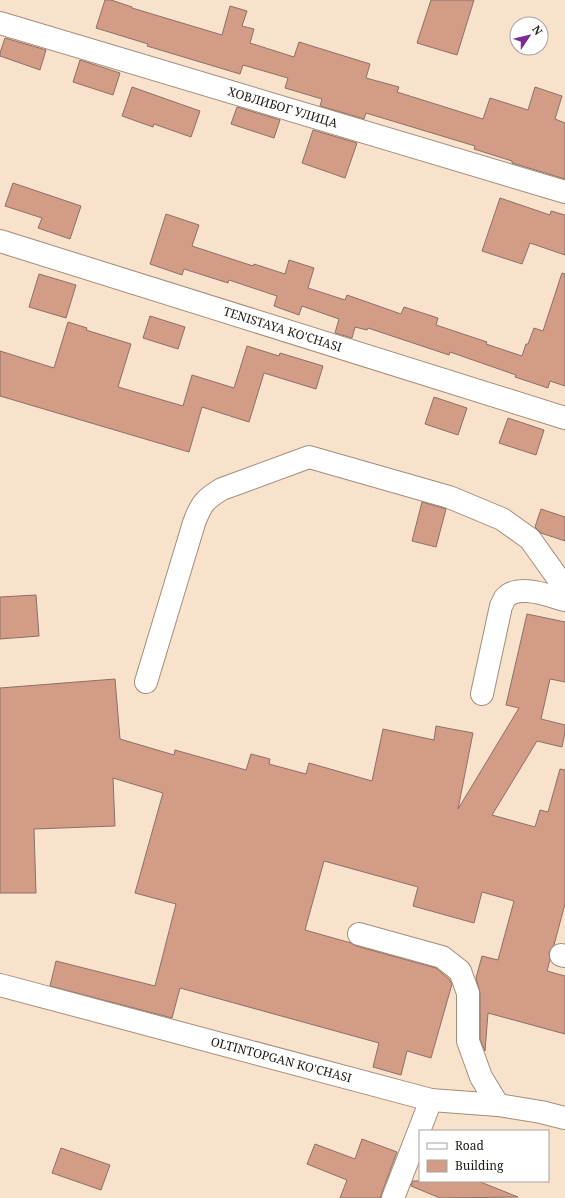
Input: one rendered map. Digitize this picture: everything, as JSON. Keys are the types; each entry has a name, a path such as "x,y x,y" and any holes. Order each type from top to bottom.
{"street":[{"name":"ХОВЛИБОГ УЛИЦА","path":"0,23 565,192"},
{"name":"TENISTAYA KO'CHASI","path":"0,241 565,418"},
{"path":"146,682 194,522 200,507 210,496 222,489 309,457 449,497 502,519 530,538 565,588"},
{"path":"482,694 501,606 505,598 514,592 524,590 565,600"},
{"path":"359,934 442,957 460,971 468,994 468,1041 481,1077 498,1105"},
{"name":"OLTINTOPGAN KO'CHASI","path":"0,985 431,1100 498,1105 541,1112 565,1118"},
{"path":"419,1130 431,1100"},
{"path":"393,1198 419,1131"}],"building":[{"path":"105,0 111,0 132,8 222,35 230,6 247,11 242,26 254,29 250,43 294,57 299,42 370,64 366,78 399,87 397,92 483,119 490,98 528,110 535,87 562,96 555,119 565,123 565,179 512,163 512,161 474,149 475,146 366,113 364,119 320,106 322,99 285,88 288,78 243,65 240,74 147,46 148,44 96,28"},
{"path":"431,0 474,0 457,55 417,43"},
{"path":"5,38 46,50 40,70 0,56"},
{"path":"80,60 120,73 113,95 73,82"},
{"path":"132,87 200,111 191,137 154,124 153,127 122,116"},
{"path":"237,107 280,120 274,138 231,124"},
{"path":"313,130 357,143 345,178 302,163"},
{"path":"13,183 81,206 70,239 38,228 42,218 5,206"},
{"path":"500,198 550,215 551,211 565,215 565,255 530,243 522,264 482,251"},
{"path":"166,214 199,225 192,246 253,266 254,264 285,274 289,260 314,268 308,288 345,300 347,295 401,314 404,307 438,318 436,325 487,342 486,344 522,356 534,328 543,331 562,273 565,274 565,386 550,381 548,388 450,352 449,355 368,328 367,330 355,327 352,338 335,333 339,319 302,306 299,315 274,306 277,296 229,280 228,283 184,269 182,275 150,264"},
{"path":"39,274 76,285 66,318 29,307"},
{"path":"150,316 185,327 178,349 143,338"},
{"path":"68,322 87,328 86,330 131,344 118,387 183,406 192,375 234,388 247,346 279,356 280,353 323,366 316,389 264,373 249,422 202,407 189,452 0,396 0,351 54,368"},
{"path":"434,397 467,408 458,435 425,424"},
{"path":"508,418 544,430 536,455 499,443"},
{"path":"422,502 446,509 436,547 412,541"},
{"path":"541,509 565,517 565,541 541,533 535,527"},
{"path":"36,595 39,636 0,639 0,597"},
{"path":"527,614 565,622 565,682 550,679 541,719 565,725 565,732 562,747 537,741 492,815 535,827 540,810 548,812 560,769 565,770 565,904 554,945 549,952 550,960 547,971 565,976 565,1034 488,1013 485,1051 480,1039 480,993 476,978 482,956 498,960 514,901 482,892 474,923 413,906 418,887 324,861 305,930 436,968 449,979 452,984 431,1058 407,1051 401,1075 373,1067 379,1043 180,988 172,1018 50,986 56,961 155,986 176,904 135,893 163,793 113,778 115,826 34,829 36,893 0,893 0,688 115,679 120,739 174,755 175,750 246,770 251,754 270,759 269,764 306,774 309,763 372,781 383,729 434,740 436,726 473,733 458,809 519,708 506,705"},
{"path":"362,1139 397,1152 380,1198 340,1198 347,1180 307,1164 315,1144 355,1159"},
{"path":"61,1148 110,1165 101,1190 52,1173"},
{"path":"413,1181 480,1182 518,1197 440,1198 411,1186"}]}
